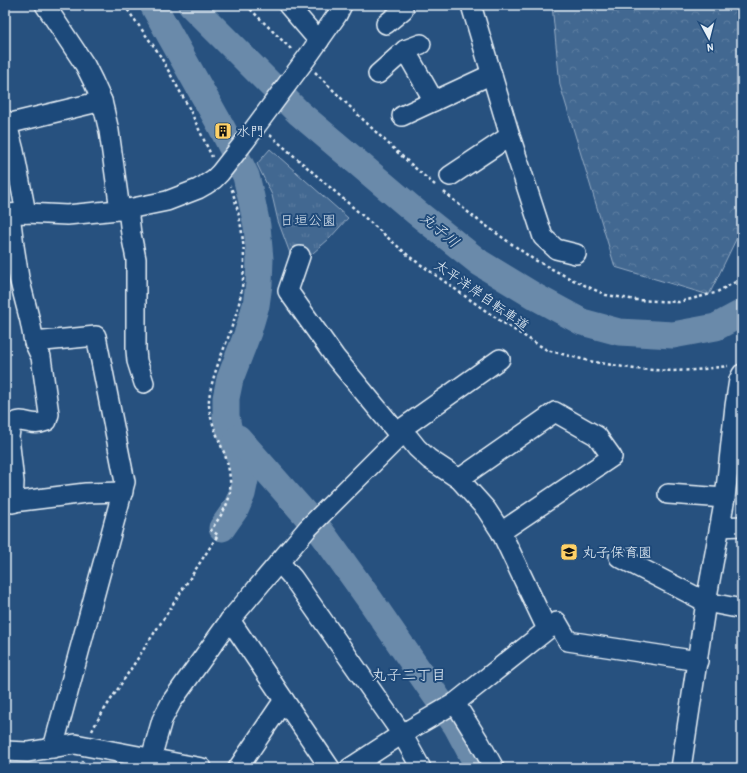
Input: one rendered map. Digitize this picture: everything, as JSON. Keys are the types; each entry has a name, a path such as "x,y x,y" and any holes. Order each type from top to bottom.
{"street":[{"path":"46,5 85,65 102,101 124,210 136,259 136,350 137,361 144,383"},
{"path":"288,5 319,41"},
{"path":"14,214 67,215 124,210 167,201 198,189 209,182 223,169 260,122 337,16 342,5"},
{"path":"386,24 403,10 401,5"},
{"path":"472,5 510,136 543,237 556,249 576,254"},
{"path":"378,74 413,47 434,102"},
{"path":"402,116 492,74"},
{"path":"102,101 6,122 14,151 14,246 19,278 34,342 41,357 54,419 39,424 19,421 11,424 9,437 14,482 9,503 86,493 123,492"},
{"path":"450,176 510,136"},
{"path":"300,256 288,291 334,357 399,434 409,438 429,459 459,479 486,509 501,532 547,629"},
{"path":"34,342 96,336 125,482 53,748"},
{"path":"151,758 162,720 172,701 230,620 308,528 399,434 500,359"},
{"path":"681,768 706,602 725,498 736,455 739,380 738,369"},
{"path":"459,479 555,412 597,436 612,457 501,532"},
{"path":"668,494 725,498"},
{"path":"720,527 742,526"},
{"path":"619,557 706,602 742,609"},
{"path":"279,562 293,578 402,734 421,768"},
{"path":"230,620 330,768"},
{"path":"350,768 402,734 455,703 557,622 568,641 698,661"},
{"path":"238,768 284,700"},
{"path":"455,703 480,742 494,768"},
{"path":"5,751 28,752 34,760 53,748 75,744 87,746 126,761 151,758 201,768"}],"path":[{"path":"82,768 89,736 97,721 218,535 211,530 223,512 228,500 230,484 229,471 224,450 211,421 209,399 213,380 237,312 244,278 243,244 240,219 232,190 223,169 158,52 124,5"},
{"path":"246,5 303,63 418,171 476,218 533,259 606,295 636,300 679,302 715,293 741,278"},
{"name":"太平洋岸自転車道","path":"260,122 410,256 511,328 547,350 589,361 635,369 673,371 717,368 738,369"}],"green space":[{"path":"552,5 742,5 742,227 709,295 615,267 560,85"},
{"name":"日垣公園","path":"270,149 348,218 329,239 305,260 291,256 278,221 272,195 257,164"}],"waterway":[{"path":"153,5 222,128 246,176 257,226 260,259 256,305 248,332 230,379 226,398 226,416 228,427 243,466 245,480 242,494 236,508 222,528"},
{"name":"丸子川","path":"191,5 299,113 416,212 480,263 536,297 582,322 619,332 673,335 716,327 742,313"},
{"path":"238,438 322,533 456,725 479,768"}],"place":[{"name":"水門","path":"223,131"},
{"name":"丸子保育園","path":"569,552"}],"district":[{"name":"丸子二丁目","path":"409,675"}]}
